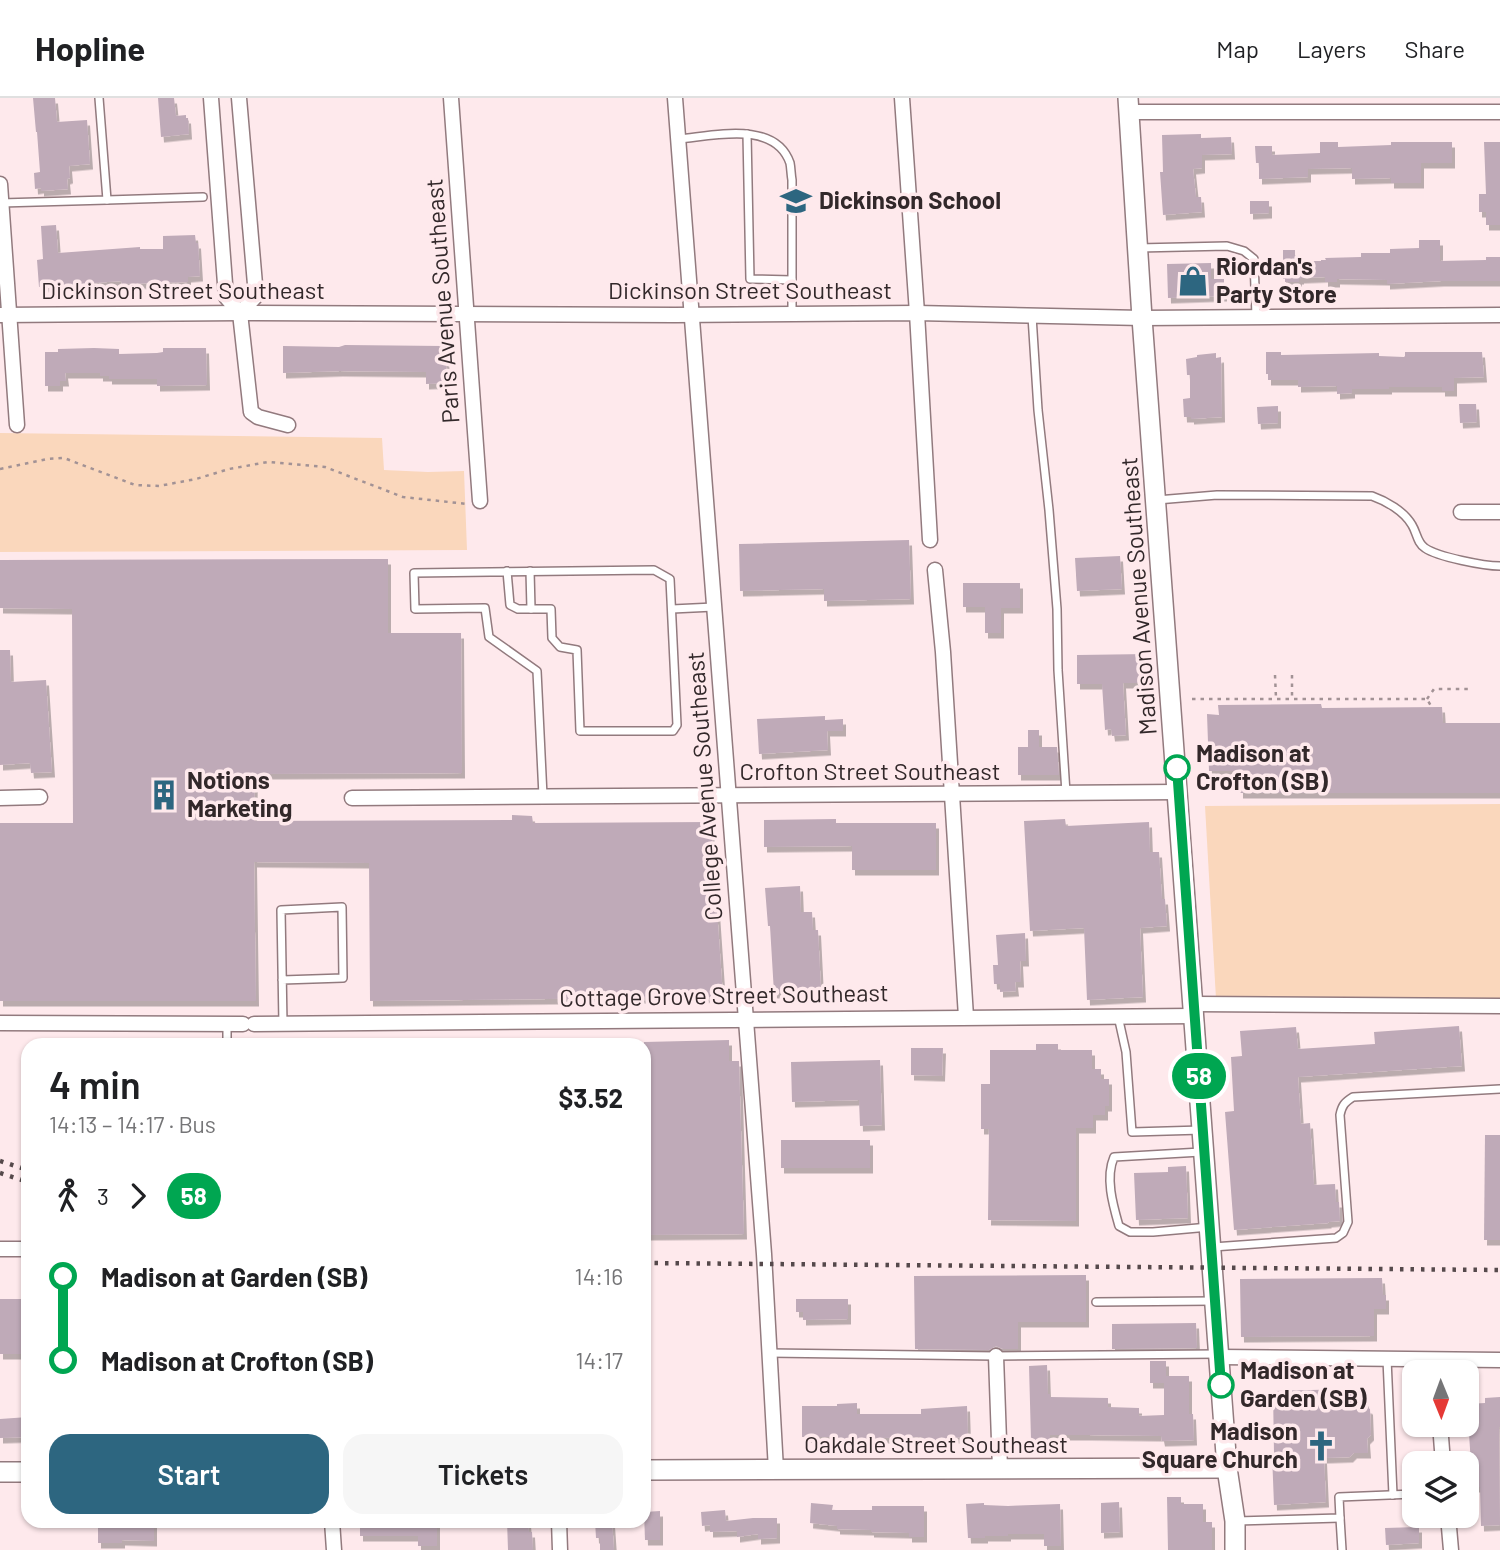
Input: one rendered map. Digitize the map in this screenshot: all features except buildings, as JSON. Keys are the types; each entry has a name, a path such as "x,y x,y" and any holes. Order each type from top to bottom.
{"street":[{"path":"211,98 226,297 240,313 251,412 258,417 288,425"},
{"path":"239,98 256,296 240,313"},
{"name":"Paris Avenue Southeast","path":"451,98 481,501"},
{"name":"College Avenue Southeast","path":"675,98 764,1254 776,1470"},
{"path":"902,98 930,540"},
{"path":"1128,105 1500,112"},
{"name":"Madison Avenue Southeast","path":"1128,105 1227,1468 1235,1521 1235,1550"},
{"path":"0,184 5,315 18,425"},
{"name":"Dickinson Street Southeast","path":"5,315 917,313 1142,318 1500,315"},
{"path":"1461,512 1500,512"},
{"path":"936,570 966,1017"},
{"name":"Crofton Street Southeast","path":"352,797 1178,792"},
{"path":"0,798 40,797"},
{"name":"Cottage Grove Street Southeast","path":"0,1023 283,1024 1118,1016 1194,1010 1500,1006"},
{"path":"0,1249 21,1249"},
{"path":"996,1356 1000,1469"},
{"path":"1219,1356 1402,1360"},
{"path":"1479,1362 1500,1360"},
{"name":"Oakdale Street Southeast","path":"651,1470 1227,1468"},
{"path":"0,1472 21,1472"},
{"path":"332,1528 334,1550"},
{"path":"559,1528 560,1550"},
{"path":"1449,1528 1451,1550"}],"lane":[{"path":"99,98 107,200"},
{"path":"747,134 750,279 792,280"},
{"path":"678,139 747,134 769,139 782,150 790,164 792,180 792,314"},
{"path":"1,203 204,197"},
{"path":"1138,248 1227,246 1244,251 1254,259 1256,317"},
{"path":"1032,316 1057,609 1066,793"},
{"path":"1156,500 1217,495 1372,496 1385,501 1402,514 1412,524 1423,547 1438,554 1500,566"},
{"path":"507,571 510,605 518,609 551,609 552,638 560,647 577,650 580,731 673,731 677,725 670,579 654,570 507,571 414,573 415,609 485,608 489,637 537,671 543,797"},
{"path":"530,571 531,609"},
{"path":"672,609 714,607"},
{"path":"282,980 343,978 342,907 281,910 282,980 283,1024"},
{"path":"1118,1016 1126,1052 1132,1132 1203,1130"},
{"path":"227,1024 228,1038"},
{"path":"1204,1152 1114,1157 1109,1167 1113,1204 1119,1226 1130,1233 1336,1238 1343,1233 1348,1222 1340,1115 1345,1101 1353,1097 1500,1089"},
{"path":"1097,1302 1215,1301"},
{"path":"769,1353 1219,1356"},
{"path":"1387,1358 1393,1495"},
{"path":"1342,1550 1339,1497 1402,1495"},
{"path":"1235,1521 1340,1518"}],"path":[{"path":"0,469 64,458 135,485 159,486 268,462 325,467 403,497 465,504 481,501"},
{"path":"1275,675 1276,698"},
{"path":"1292,675 1292,698"},
{"path":"1427,699 1434,689 1470,689"},
{"path":"1192,699 1427,699"},
{"path":"1427,699 1431,706"}],"shaded area":[{"path":"0,433 382,438 384,470 464,471 467,550 0,552"},
{"path":"1500,804 1500,1001 1216,999 1205,806"}],"railway":[{"path":"0,1161 21,1168"},
{"path":"0,1173 21,1180"},
{"path":"651,1263 1500,1270"}],"bus line":[{"name":"58","path":"1177,768 1221,1385"}],"place":[{"name":"Dickinson School","path":"796,201"},
{"name":"Riordan's Party Store","path":"1193,281"},
{"name":"Madison at Crofton (SB)","path":"1177,768"},
{"name":"Notions Marketing","path":"164,795"},
{"name":"Madison at Garden (SB)","path":"1221,1385"},
{"name":"Madison Square Church","path":"1321,1446"}]}
